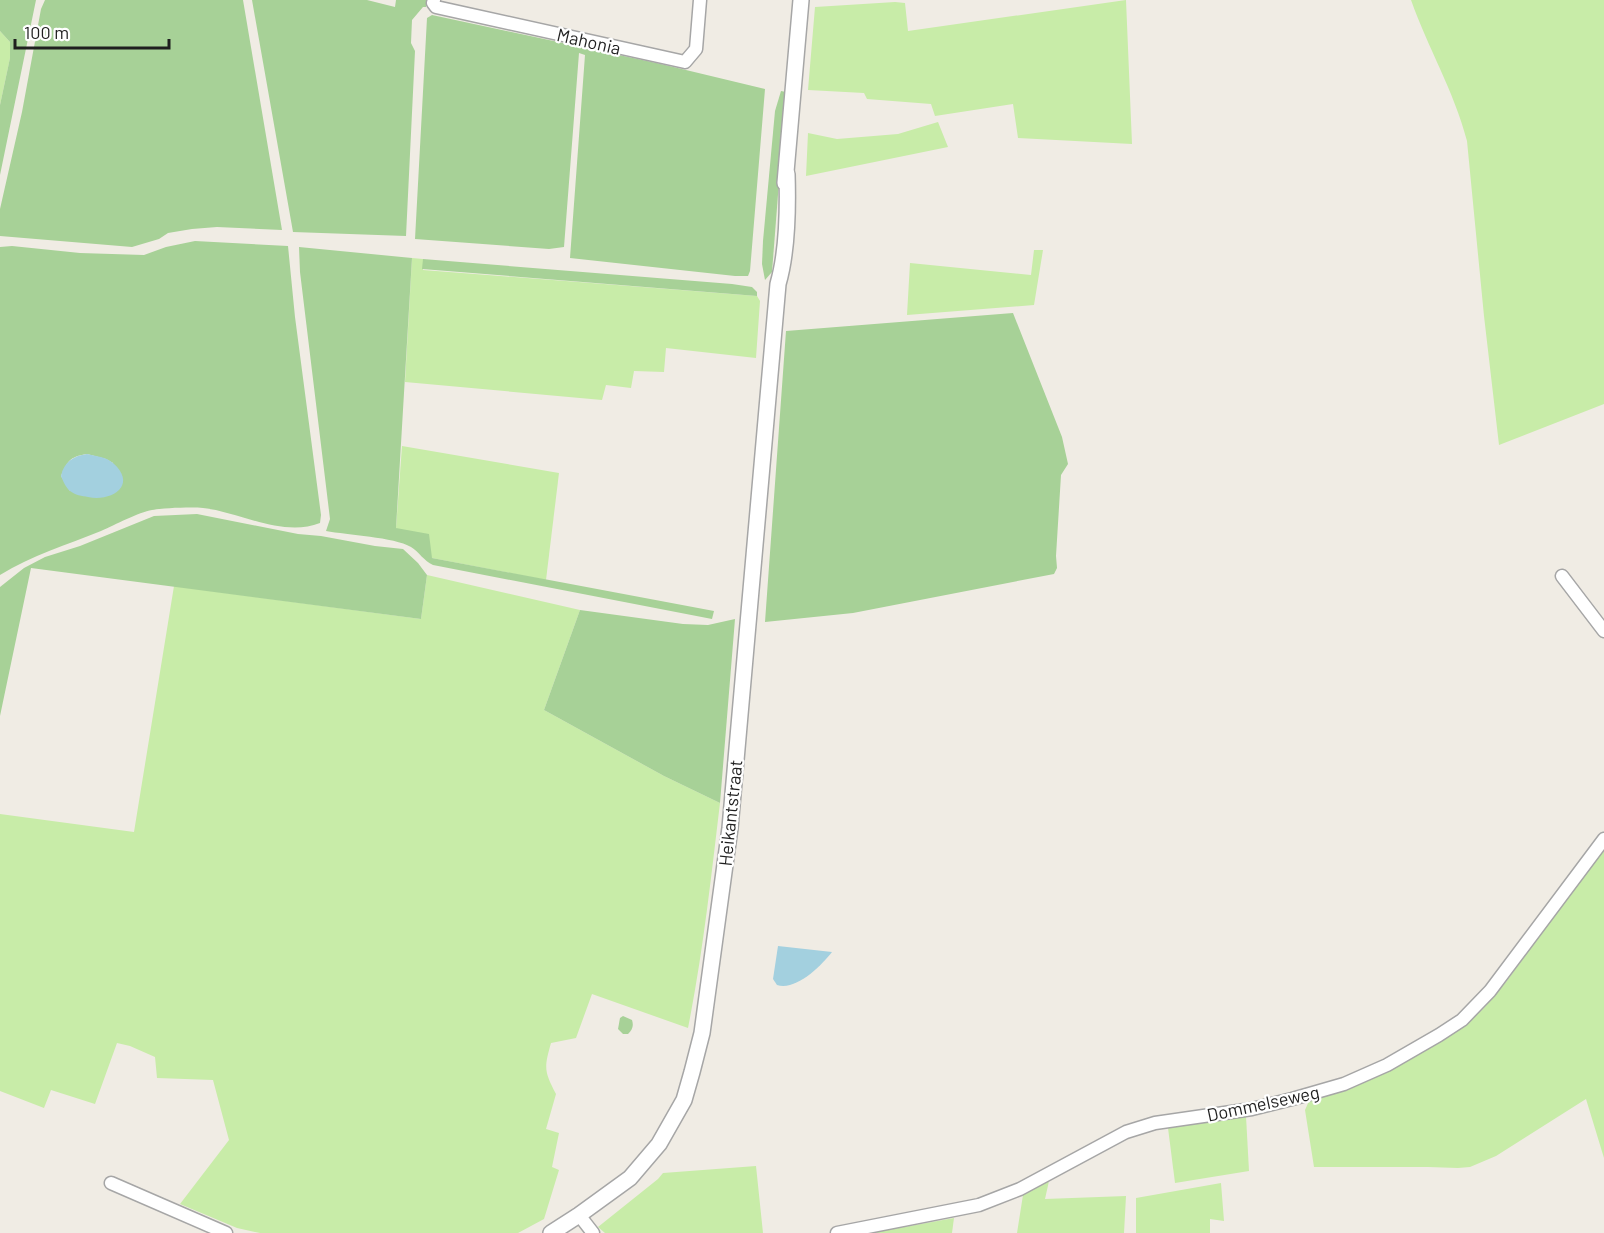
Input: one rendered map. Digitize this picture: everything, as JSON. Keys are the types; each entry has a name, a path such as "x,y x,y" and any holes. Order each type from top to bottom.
{"street":[{"name":"Mahonia","path":"434,0 436,7 685,62 696,50 700,0"},
{"name":"Heikantstraat","path":"551,1233 630,1178 659,1144 684,1100 702,1033 730,828 774,333 782,198 787,174 801,0"},
{"path":"1562,576 1604,631"},
{"name":"Dommelseweg","path":"837,1233 979,1205 1020,1189 1126,1132 1155,1123 1252,1109 1292,1099 1344,1084 1387,1065 1462,1020 1490,991 1604,839"},
{"path":"111,1183 226,1233"},
{"path":"579,1215 593,1233"}],"green space":[{"path":"0,0 36,0 0,175 0,105 10,58 10,42 0,31"},
{"path":"45,0 243,0 282,230 217,227 192,229 168,233 159,239 132,247 0,236 0,209 22,112 41,9"},
{"path":"252,0 367,0 395,7 396,0 427,0 426,7 423,7 412,20 411,43 415,51 406,236 293,232"},
{"path":"1126,0 1132,144 1018,138 1013,104 935,116 931,104 867,99 864,93 808,90 815,7 905,3 908,31"},
{"path":"1411,0 1604,0 1604,404 1499,445 1467,141 1448,87"},
{"path":"432,15 661,64 765,89 748,276 570,258 585,55 579,53 564,247 549,249 415,239 427,18"},
{"path":"0,31 10,42 10,58 0,105"},
{"path":"781,91 786,92 772,272 765,280 762,264 763,241 775,111"},
{"path":"938,122 948,147 806,176 808,133 837,139 898,134"},
{"path":"195,241 288,246 321,515 320,523 291,528 203,508 152,510 37,556 0,575 0,247 144,255 166,247","holes":["87,454 113,463 70,491 61,476 70,460"]},
{"path":"299,247 412,258 396,528 429,534 432,558 714,611 712,619 433,565 414,549 403,544 326,531 330,519 300,272"},
{"path":"1034,250 1043,250 1034,305 907,315 910,263 1031,275"},
{"path":"412,258 423,259 423,270 757,296 760,301 756,358 666,348 664,372 634,371 631,388 606,385 602,400 405,382"},
{"path":"423,259 732,284 752,287 757,292 757,296 422,269"},
{"path":"1013,313 1062,437 1068,464 1061,475 1057,568 1054,574 853,613 765,622 786,331"},
{"path":"402,446 559,473 546,580 432,558 396,528"},
{"path":"197,514 298,534 403,549 427,575 421,619 31,568 0,716 0,587 24,568 45,557 80,546 154,516"},
{"path":"427,575 580,610 544,710 664,776 720,803 702,944 688,1028 592,994 576,1038 551,1043 546,1069 556,1094 546,1129 559,1133 552,1167 559,1170 544,1219 518,1233 260,1233 237,1228 180,1204 229,1140 213,1080 157,1078 155,1057 117,1043 95,1104 51,1090 44,1108 0,1091 0,814 134,832 174,586 421,619"},
{"path":"580,610 683,624 708,625 735,619 720,803 664,776 544,710"},
{"path":"1604,847 1604,1158 1586,1099 1496,1156 1470,1167 1314,1167 1305,1110 1309,1101 1318,1095 1365,1079 1441,1041 1483,1009 1506,982"},
{"path":"623,1016 632,1020 632,1028 628,1034 623,1034 618,1029 620,1018"},
{"path":"1246,1116 1249,1171 1175,1183 1168,1128"},
{"path":"756,1166 763,1233 605,1233 598,1227 663,1173"},
{"path":"1049,1181 1045,1199 1126,1196 1124,1233 1017,1233 1023,1195"},
{"path":"1221,1183 1224,1221 1210,1219 1210,1233 1136,1233 1136,1198"},
{"path":"954,1218 952,1233 871,1233"}],"water":[{"path":"87,454 107,459 113,463 123,478 119,490 106,497 97,498 79,495 69,490 61,476 64,467 73,458"},
{"path":"778,946 832,952 800,981 784,986 777,985 773,979"}]}
